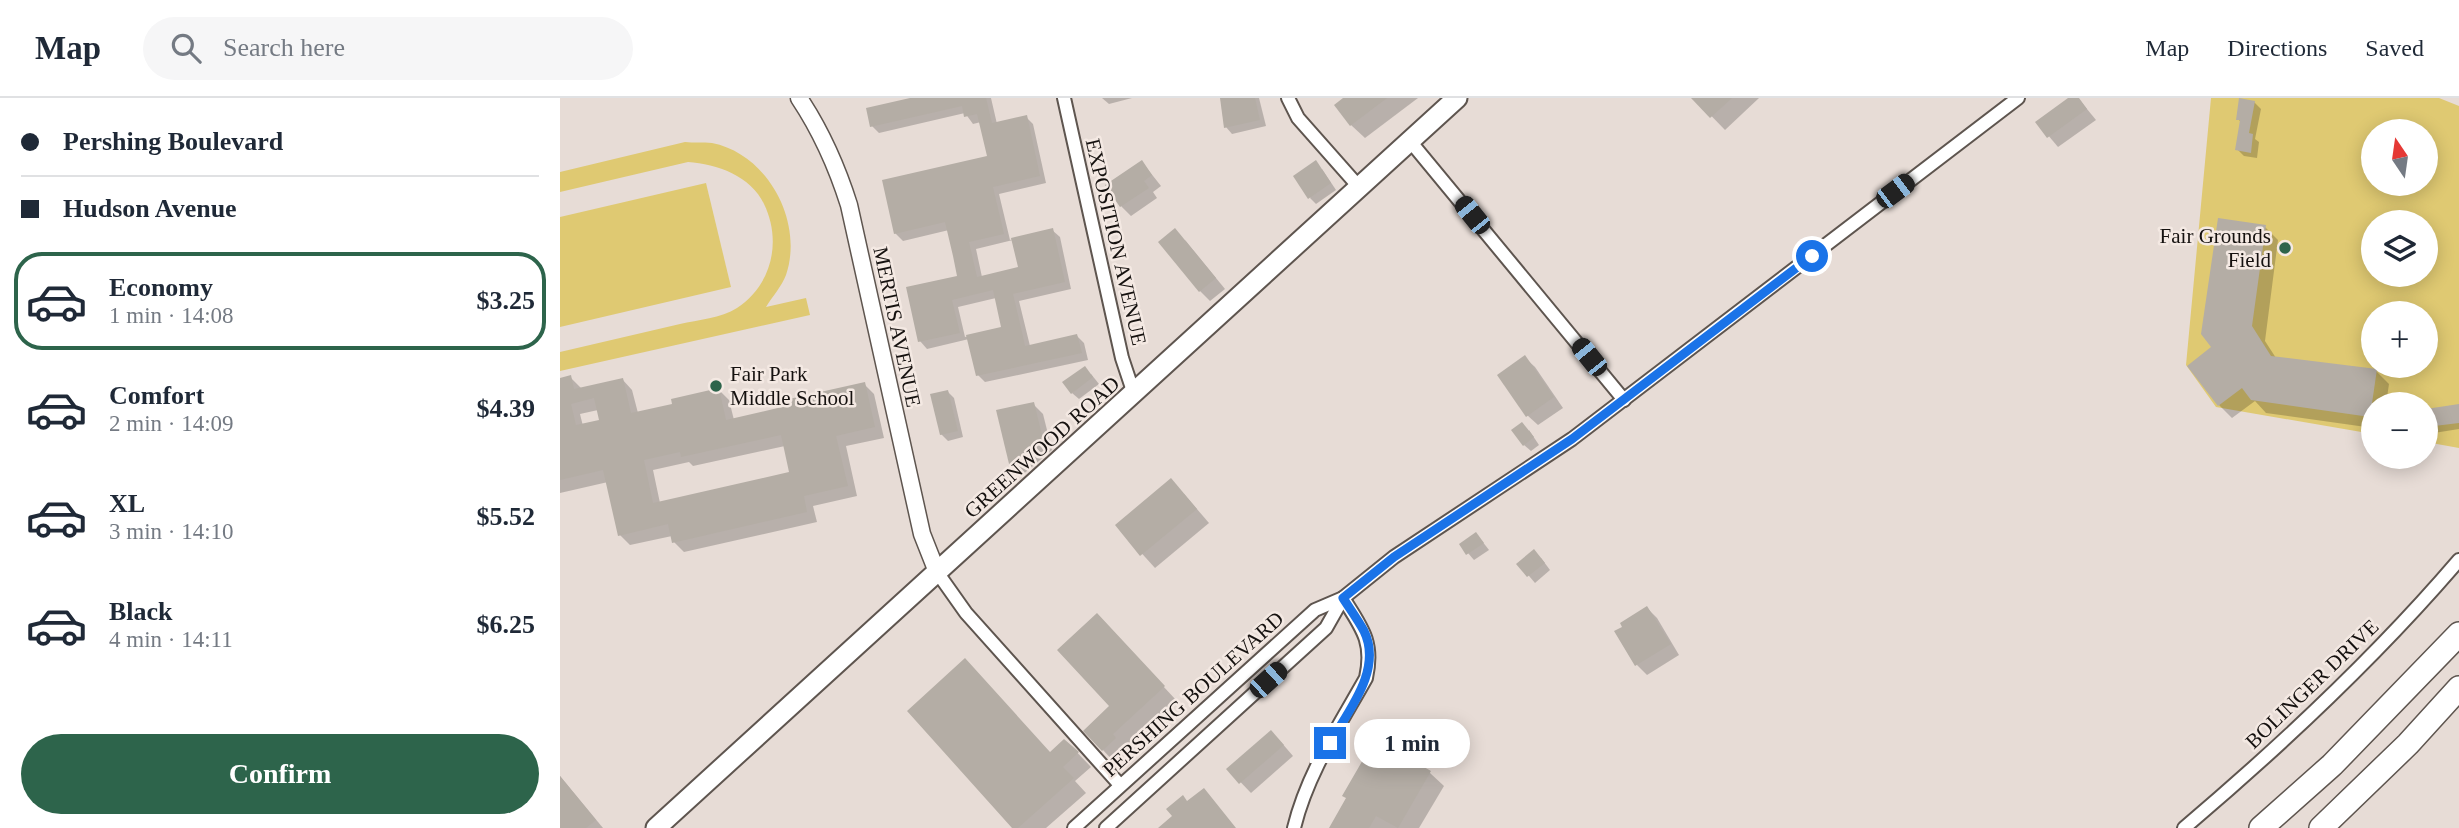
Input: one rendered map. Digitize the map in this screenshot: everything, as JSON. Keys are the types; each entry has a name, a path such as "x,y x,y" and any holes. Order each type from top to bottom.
{"highway":[{"path":"2390,707 2459,619"},
{"path":"2261,828 2332,765 2459,634"},
{"path":"2321,828 2408,744 2459,688"}],"main road":[{"name":"GREENWOOD ROAD","path":"656,828 1457,98"}],"street":[{"name":"MERTIS AVENUE","path":"799,98 814,120 831,156 849,205 922,534 937,572"},
{"name":"EXPOSITION AVENUE","path":"1064,98 1122,358 1134,394"},
{"path":"1288,98 1298,118 1359,187"},
{"name":"PERSHING BOULEVARD","path":"1074,828 1315,610 1343,598 1394,557 1572,439 2018,98"},
{"path":"1409,141 1624,400"},
{"name":"BOLINGER DRIVE","path":"2185,828 2311,715 2459,560"},
{"path":"937,572 966,612 1120,785"},
{"path":"1294,828 1303,797 1318,765 1366,678 1369,648 1365,632 1343,598"},
{"name":"PERSHING BOULEVARD","path":"1106,828 1326,628 1343,598"}],"shaded area":[{"name":"Fair Grounds Field","path":"2211,98 2439,98 2459,106 2459,448 2438,444 2438,392 2361,392 2361,432 2216,407 2186,365"},
{"path":"685,142 712,143 732,150 750,161 765,176 777,193 790,234 786,275 766,307 806,298 810,315 560,371 560,352 731,311 749,298 766,275 773,247 769,218 758,194 732,173 710,165 688,162 560,192 560,172"},
{"path":"706,183 731,287 560,327 560,217"}],"building":[{"path":"910,98 986,98 992,123 1027,115 1040,176 993,187 1004,234 969,242 977,277 1018,267 1011,238 1053,228 1065,282 1013,294 1025,346 1077,334 1082,353 976,376 966,335 1001,327 993,290 952,300 960,333 918,342 906,287 957,276 953,256 945,222 894,234 882,180 987,156 977,114 964,117 962,106 870,127 866,108"},
{"path":"1220,98 1255,98 1260,120 1224,128"},
{"path":"1343,98 1387,98 1350,126 1334,105"},
{"path":"1691,98 1732,98 1710,118"},
{"path":"2068,98 2079,98 2087,109 2047,138 2035,122"},
{"path":"2239,98 2255,101 2249,133 2253,134 2251,153 2235,150 2240,120 2236,120"},
{"path":"1142,160 1152,175 1144,181 1149,188 1120,207 1105,185"},
{"path":"1316,160 1331,183 1308,199 1293,176"},
{"path":"2218,218 2266,225 2252,326 2271,356 2361,367 2361,378 2376,378 2374,392 2361,392 2361,416 2251,400 2242,388 2218,406 2187,366 2211,347 2201,334"},
{"path":"1175,228 1216,278 1199,292 1158,242"},
{"path":"1525,355 1554,397 1526,417 1497,375"},
{"path":"1085,366 1093,377 1071,394 1062,382"},
{"path":"571,375 574,389 623,378 631,413 672,404 671,399 719,388 726,420 782,407 780,401 865,382 875,427 836,436 848,486 804,496 807,512 672,543 668,524 618,536 603,470 560,480 560,378","holes":["594,398 599,420 576,425 571,404","781,435 789,472 653,503 644,460 680,452 681,457"]},
{"path":"948,390 958,431 940,435 930,394"},
{"path":"1034,402 1043,439 1010,468 996,410"},
{"path":"2459,404 2459,423 2438,426 2438,407"},
{"path":"1522,422 1534,437 1523,446 1511,430"},
{"path":"1171,478 1197,509 1140,556 1115,525"},
{"path":"1476,532 1484,543 1466,555 1459,544"},
{"path":"1534,549 1545,563 1527,577 1516,564"},
{"path":"1647,606 1671,644 1635,666 1614,631 1622,627 1620,623"},
{"path":"1097,613 1165,686 1113,734 1116,738 1102,751 1083,731 1109,706 1057,650"},
{"path":"965,658 1050,752 1064,739 1079,752 1063,767 1074,778 1018,828 1012,828 907,711"},
{"path":"1271,730 1284,745 1239,784 1226,769"},
{"path":"1375,739 1431,771 1398,828 1376,816 1369,828 1329,828 1346,798 1342,796"},
{"path":"560,776 596,820 586,828 560,828"},
{"path":"1204,788 1236,828 1158,828 1172,816 1166,809 1183,795 1187,801"}],"place":[{"name":"Fair Grounds Field","path":"2285,248"},
{"name":"Fair Park Middle School","path":"716,386"}],"route":[{"path":"1330,743 1366,678 1370,663 1365,632 1343,598 1394,557 1572,439 1812,256"}]}
